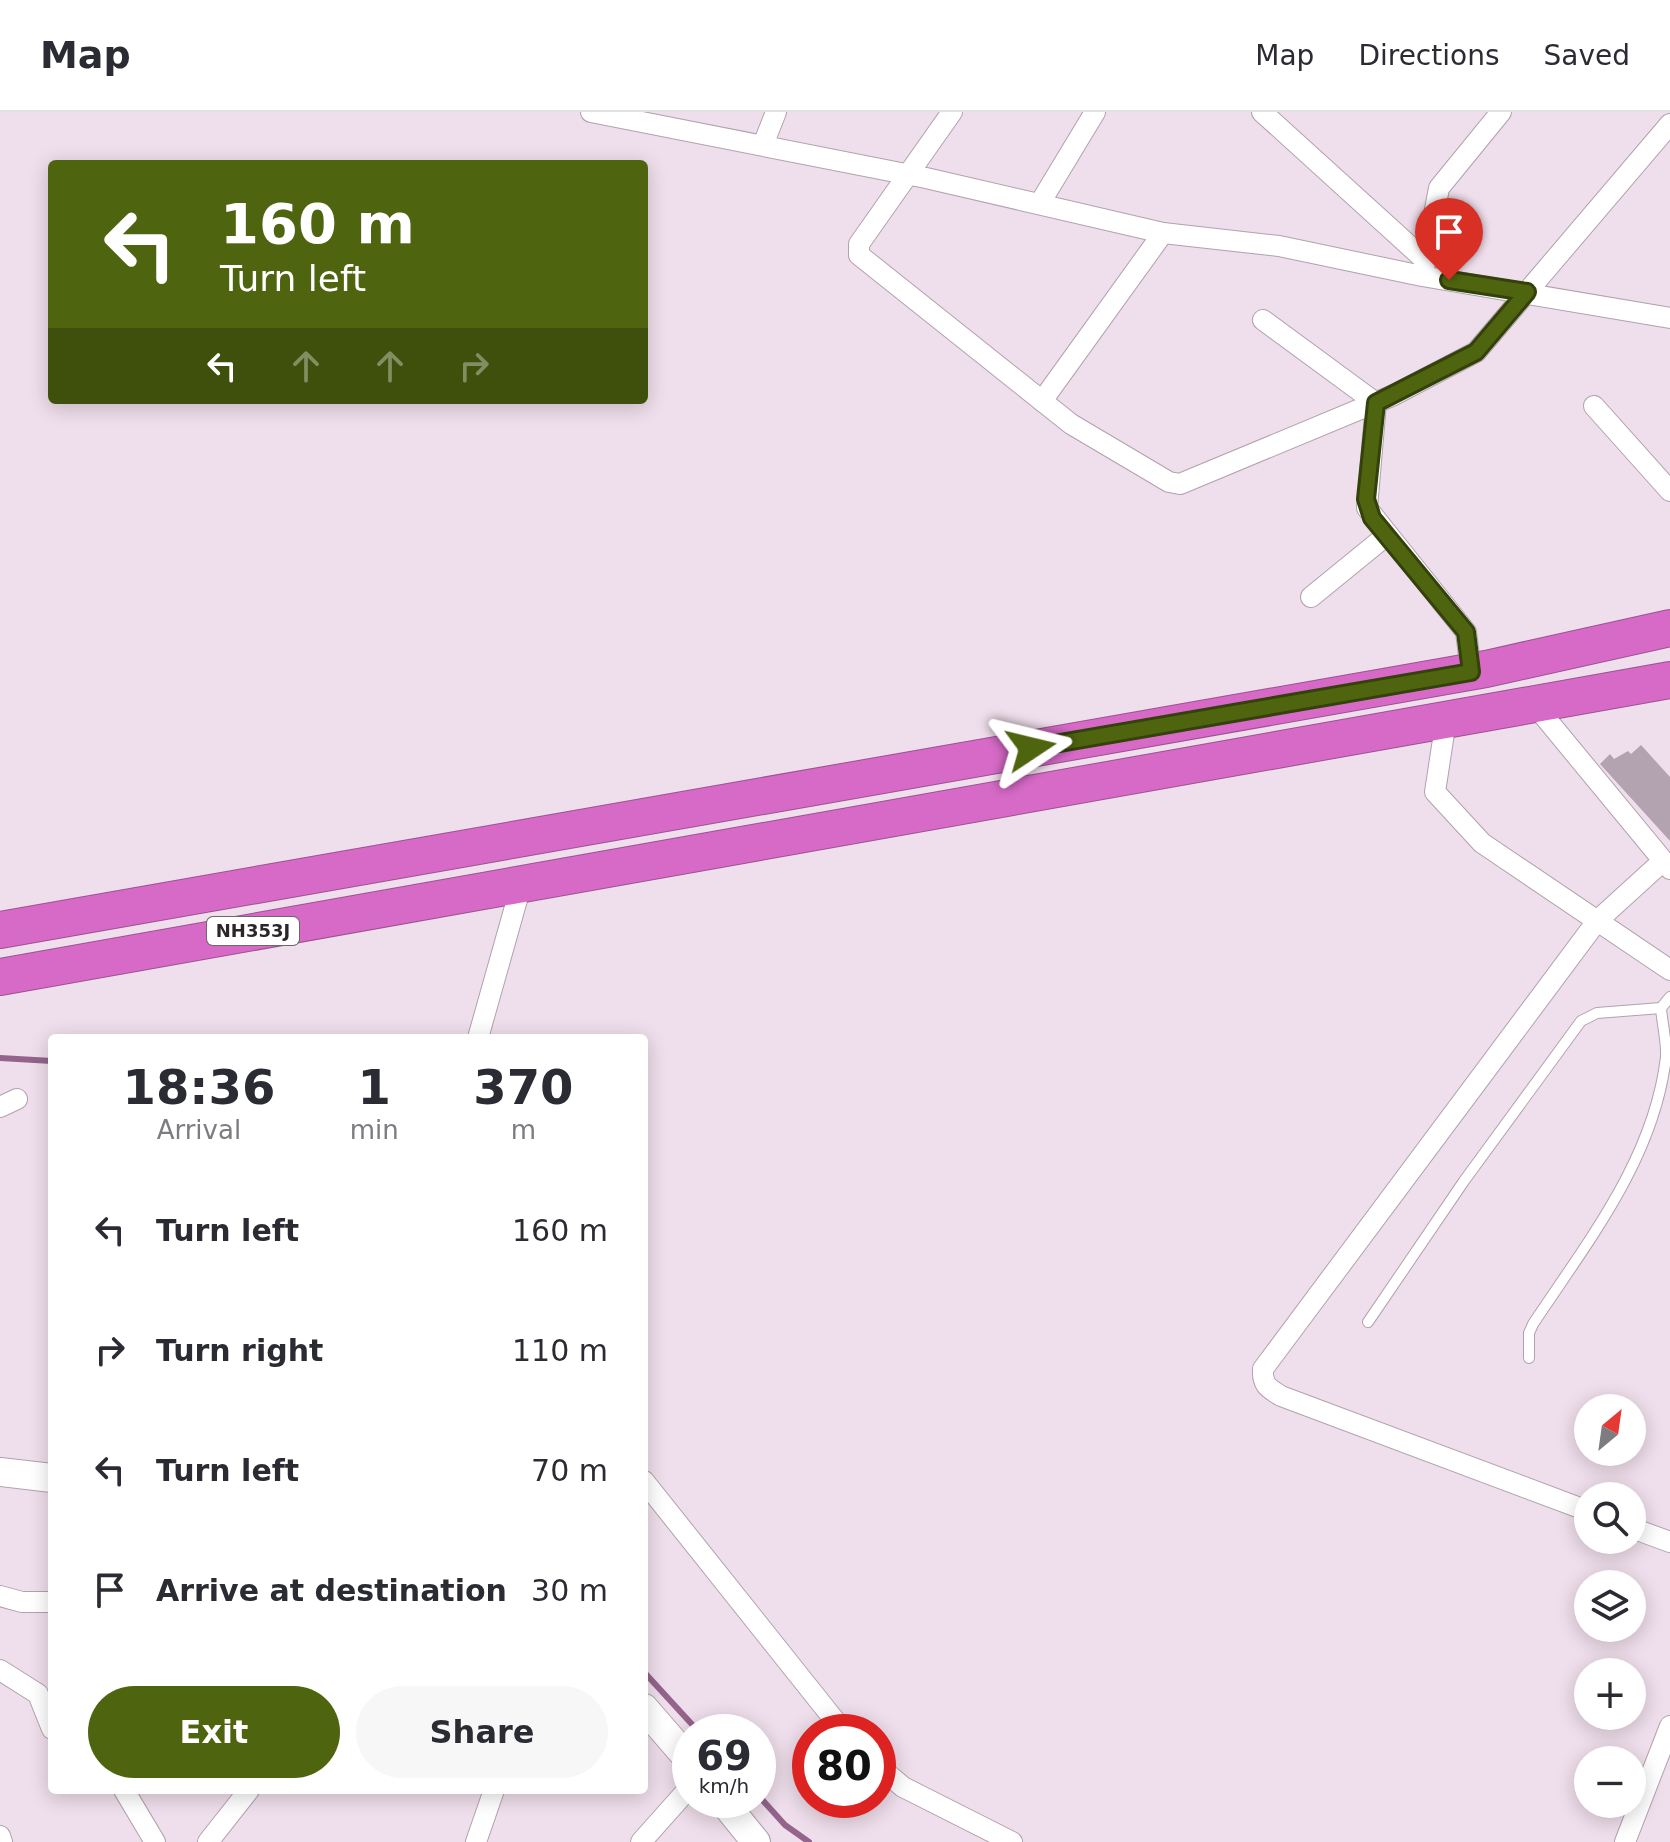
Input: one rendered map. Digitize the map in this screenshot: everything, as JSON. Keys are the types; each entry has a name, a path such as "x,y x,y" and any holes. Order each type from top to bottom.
{"highway":[{"name":"NH353J","path":"0,930 1471,672 1670,628"},
{"name":"NH353J","path":"0,977 1670,680"}],"street":[{"path":"591,112 653,118 1163,233 1279,246 1424,268 1527,292 1670,318"},
{"path":"763,145 776,112"},
{"path":"952,112 859,244 859,255 1042,401 1103,445 1169,482 1180,484 1376,403 1476,352 1670,124"},
{"path":"1040,203 1095,112"},
{"path":"1262,112 1424,268"},
{"path":"1424,268 1439,188 1501,112"},
{"path":"1042,401 1163,233"},
{"path":"1263,320 1376,403"},
{"path":"1376,403 1366,499 1372,518 1466,632 1471,672"},
{"path":"1594,406 1670,491"},
{"path":"1311,597 1387,535"},
{"path":"1534,704 1667,865 1597,921 1267,1360 1262,1380 1281,1396 1574,1506"},
{"path":"1446,720 1435,792 1482,843 1670,970"},
{"path":"479,1034 514,884"},
{"path":"0,1472 48,1478"},
{"path":"648,1486 830,1714"},
{"path":"1646,1533 1670,1542"},
{"path":"0,1596 22,1602 48,1602"},
{"path":"0,1670 38,1694 48,1716"},
{"path":"648,1713 672,1740"},
{"path":"1625,1842 1670,1726"},
{"path":"896,1781 1012,1842"},
{"path":"126,1794 155,1842"},
{"path":"208,1842 246,1794"},
{"path":"476,1842 493,1794"},
{"path":"641,1842 672,1807"},
{"path":"737,1818 756,1842"},
{"path":"0,1836 2,1842"}],"lane":[{"path":"1529,1358 1529,1333 1533,1324 1618,1196 1636,1161 1666,1055 1661,1008 1670,997"},
{"path":"1368,1322 1464,1181 1581,1021 1597,1013 1661,1008"}],"building":[{"path":"1641,745 1670,777 1670,841 1600,764 1610,754 1614,759 1628,751 1631,754"}],"waterway":[{"path":"0,1058 48,1061"},
{"path":"648,1676 682,1714"},
{"path":"776,1815 809,1842"}],"route":[{"path":"1031,748 1471,672 1470,644 1466,632 1372,518 1366,499 1376,403 1476,352 1527,292 1449,280"}]}
